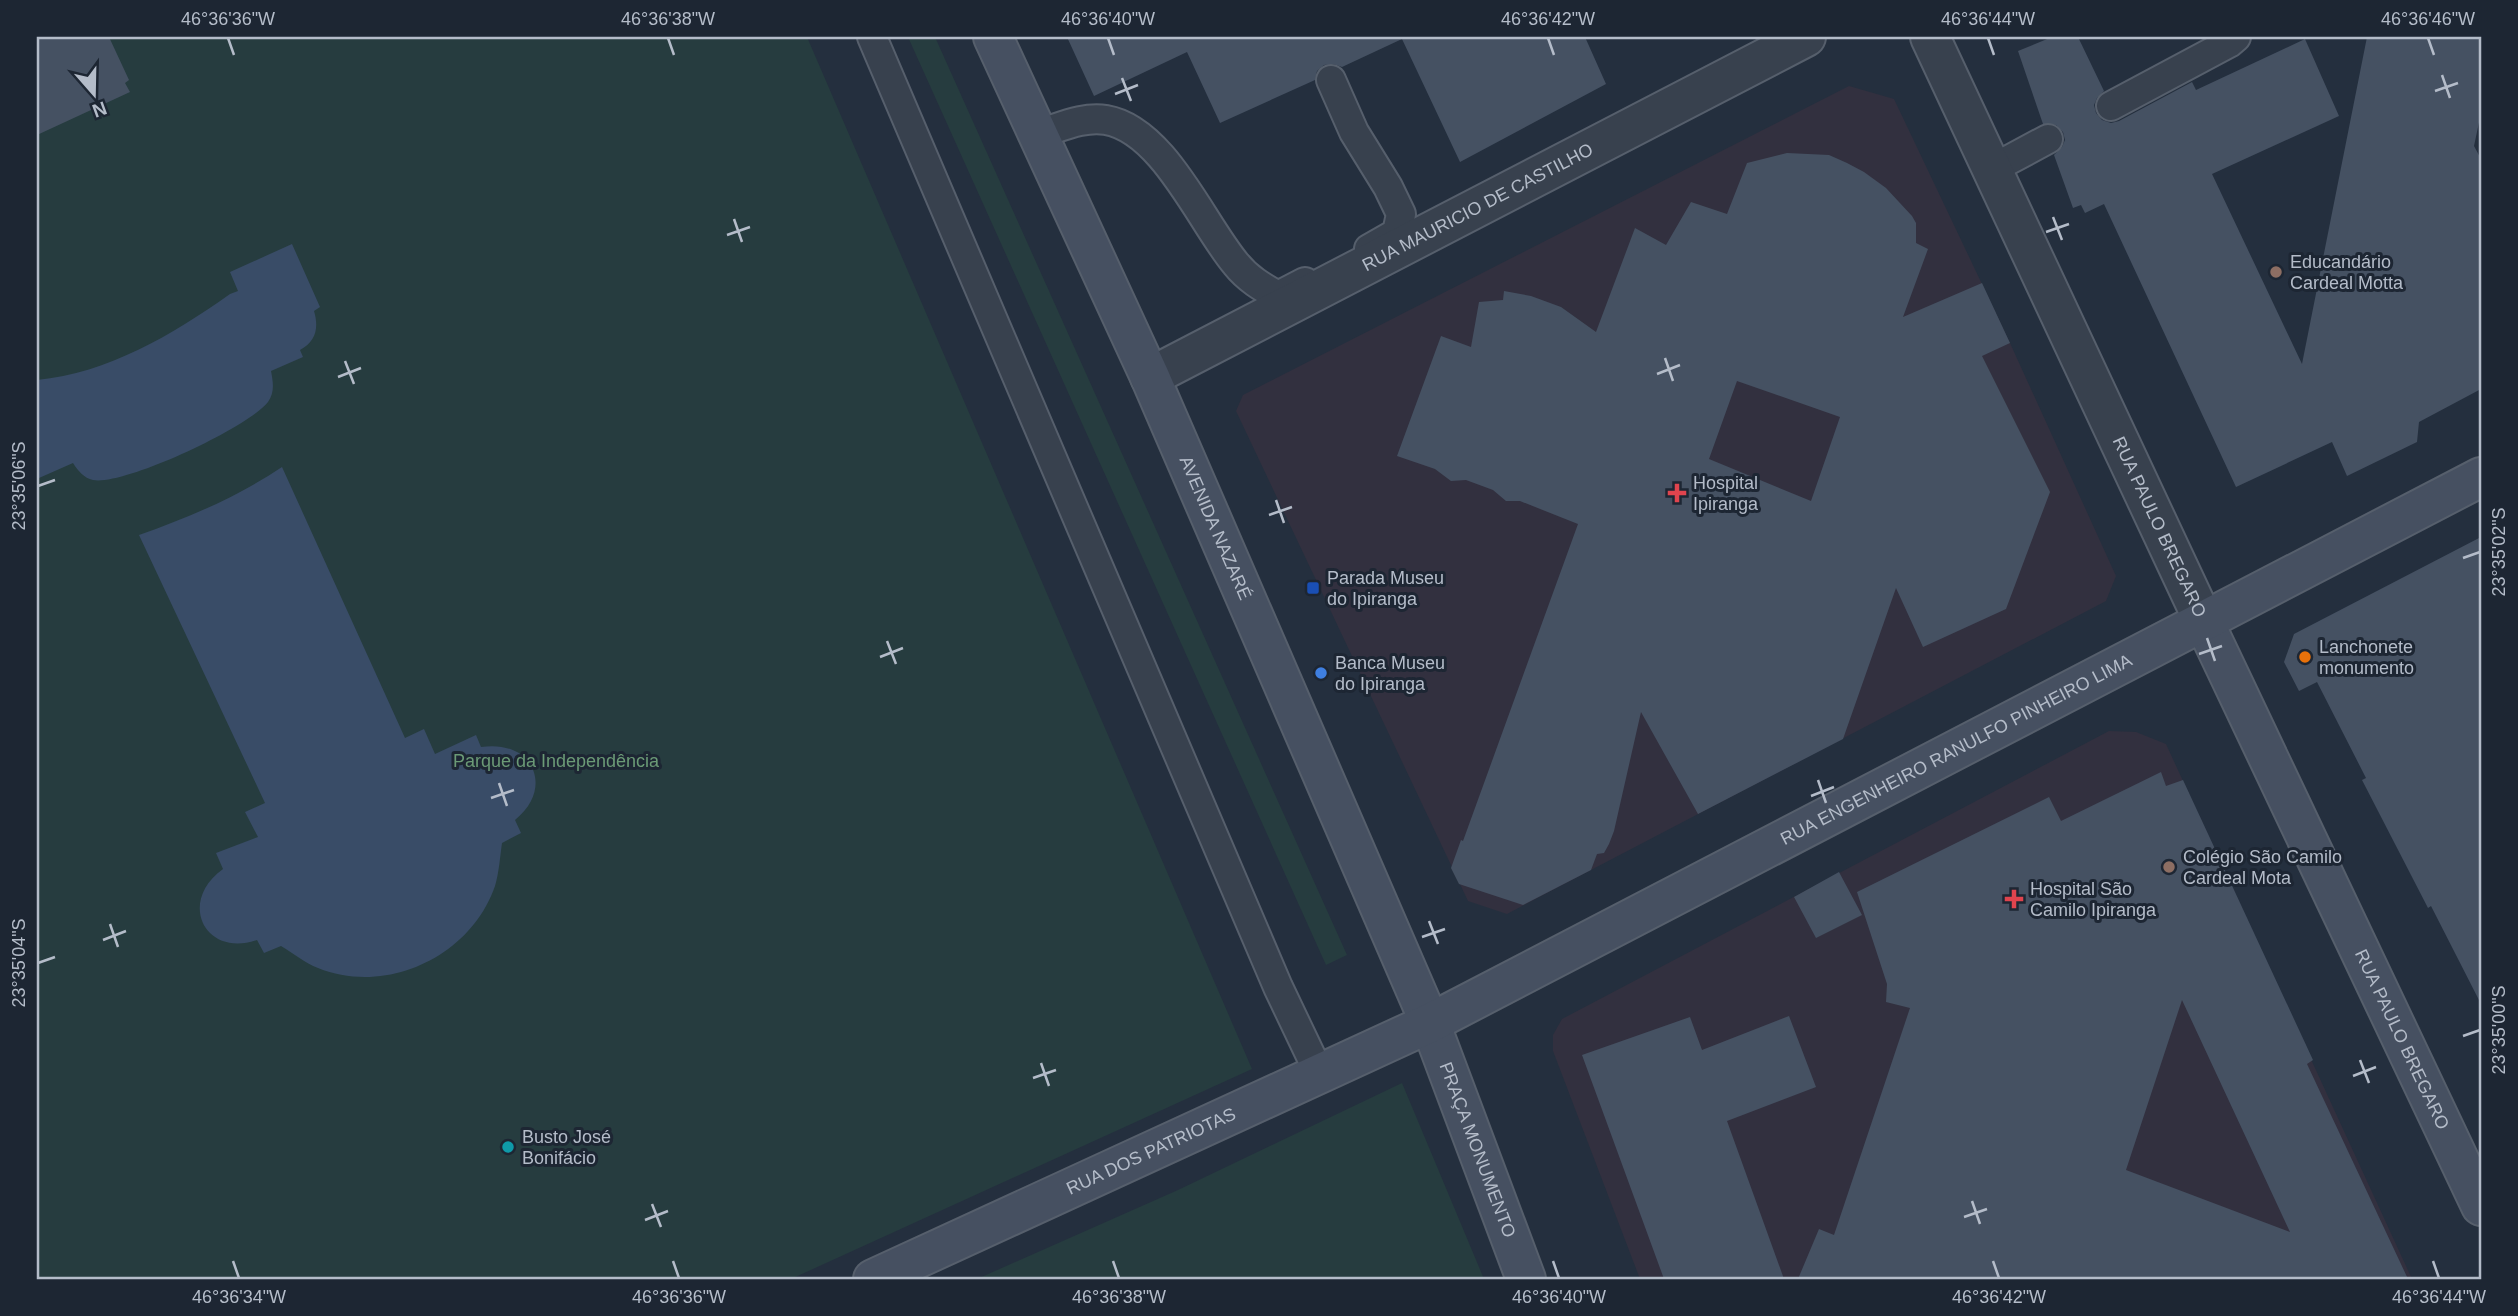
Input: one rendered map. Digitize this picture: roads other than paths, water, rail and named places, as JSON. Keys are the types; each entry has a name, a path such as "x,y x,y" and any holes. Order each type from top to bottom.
{"main road":[{"name":"AVENIDA NAZARÉ","path":"993,37 1150,377 1430,1023"},
{"name":"RUA ENGENHEIRO RANULFO PINHEIRO LIMA","path":"1430,1023 2481,477"},
{"name":"RUA PAULO BREGARO","path":"2204,621 2481,1206"},
{"name":"RUA DOS PATRIOTAS","path":"873,1279 1430,1023"},
{"name":"PRAÇA MONUMENTO","path":"1430,1023 1526,1279"}],"street":[{"name":"RUA MAURICIO DE CASTILHO","path":"1150,377 1806,37"},
{"name":"RUA PAULO BREGARO","path":"1930,37 2204,621"}],"lane":[{"path":"872,37 1292,1019 1319,1073"},
{"path":"2111,106 2236,37"},
{"path":"1038,134 1080,121 1106,120 1129,129 1146,142 1186,188 1235,264 1255,283 1278,296 1397,233 1401,214 1388,187 1354,132 1331,80"},
{"path":"1992,169 2049,139"}],"water":[{"path":"292,244 320,307 314,311 315,334 300,350 303,357 271,371 273,391 268,402 237,426 185,453 131,474 93,480 82,474 73,463 39,478 37,380 89,369 138,350 238,291 230,272"},
{"path":"282,467 405,738 424,729 435,754 476,735 481,747 499,747 514,751 525,758 536,781 534,794 527,807 515,820 521,833 502,843 495,886 483,911 467,932 447,950 423,964 398,973 371,977 344,975 313,966 281,946 264,953 257,940 239,943 223,941 211,934 203,924 200,911 202,897 209,882 223,869 216,853 258,837 245,812 265,803 139,535 213,505"}],"place":[{"name":"Educandário Cardeal Motta","path":"2276,272"},
{"name":"Hospital Ipiranga","path":"1677,493"},
{"name":"Parada Museu do Ipiranga","path":"1313,588"},
{"name":"Lanchonete monumento","path":"2305,657"},
{"name":"Banca Museu do Ipiranga","path":"1321,673"},
{"name":"Colégio São Camilo Cardeal Mota","path":"2169,867"},
{"name":"Hospital São Camilo Ipiranga","path":"2014,899"},
{"name":"Busto José Bonifácio","path":"508,1147"}],"park label":[{"name":"Parque da Independência","path":"556,761"}]}
